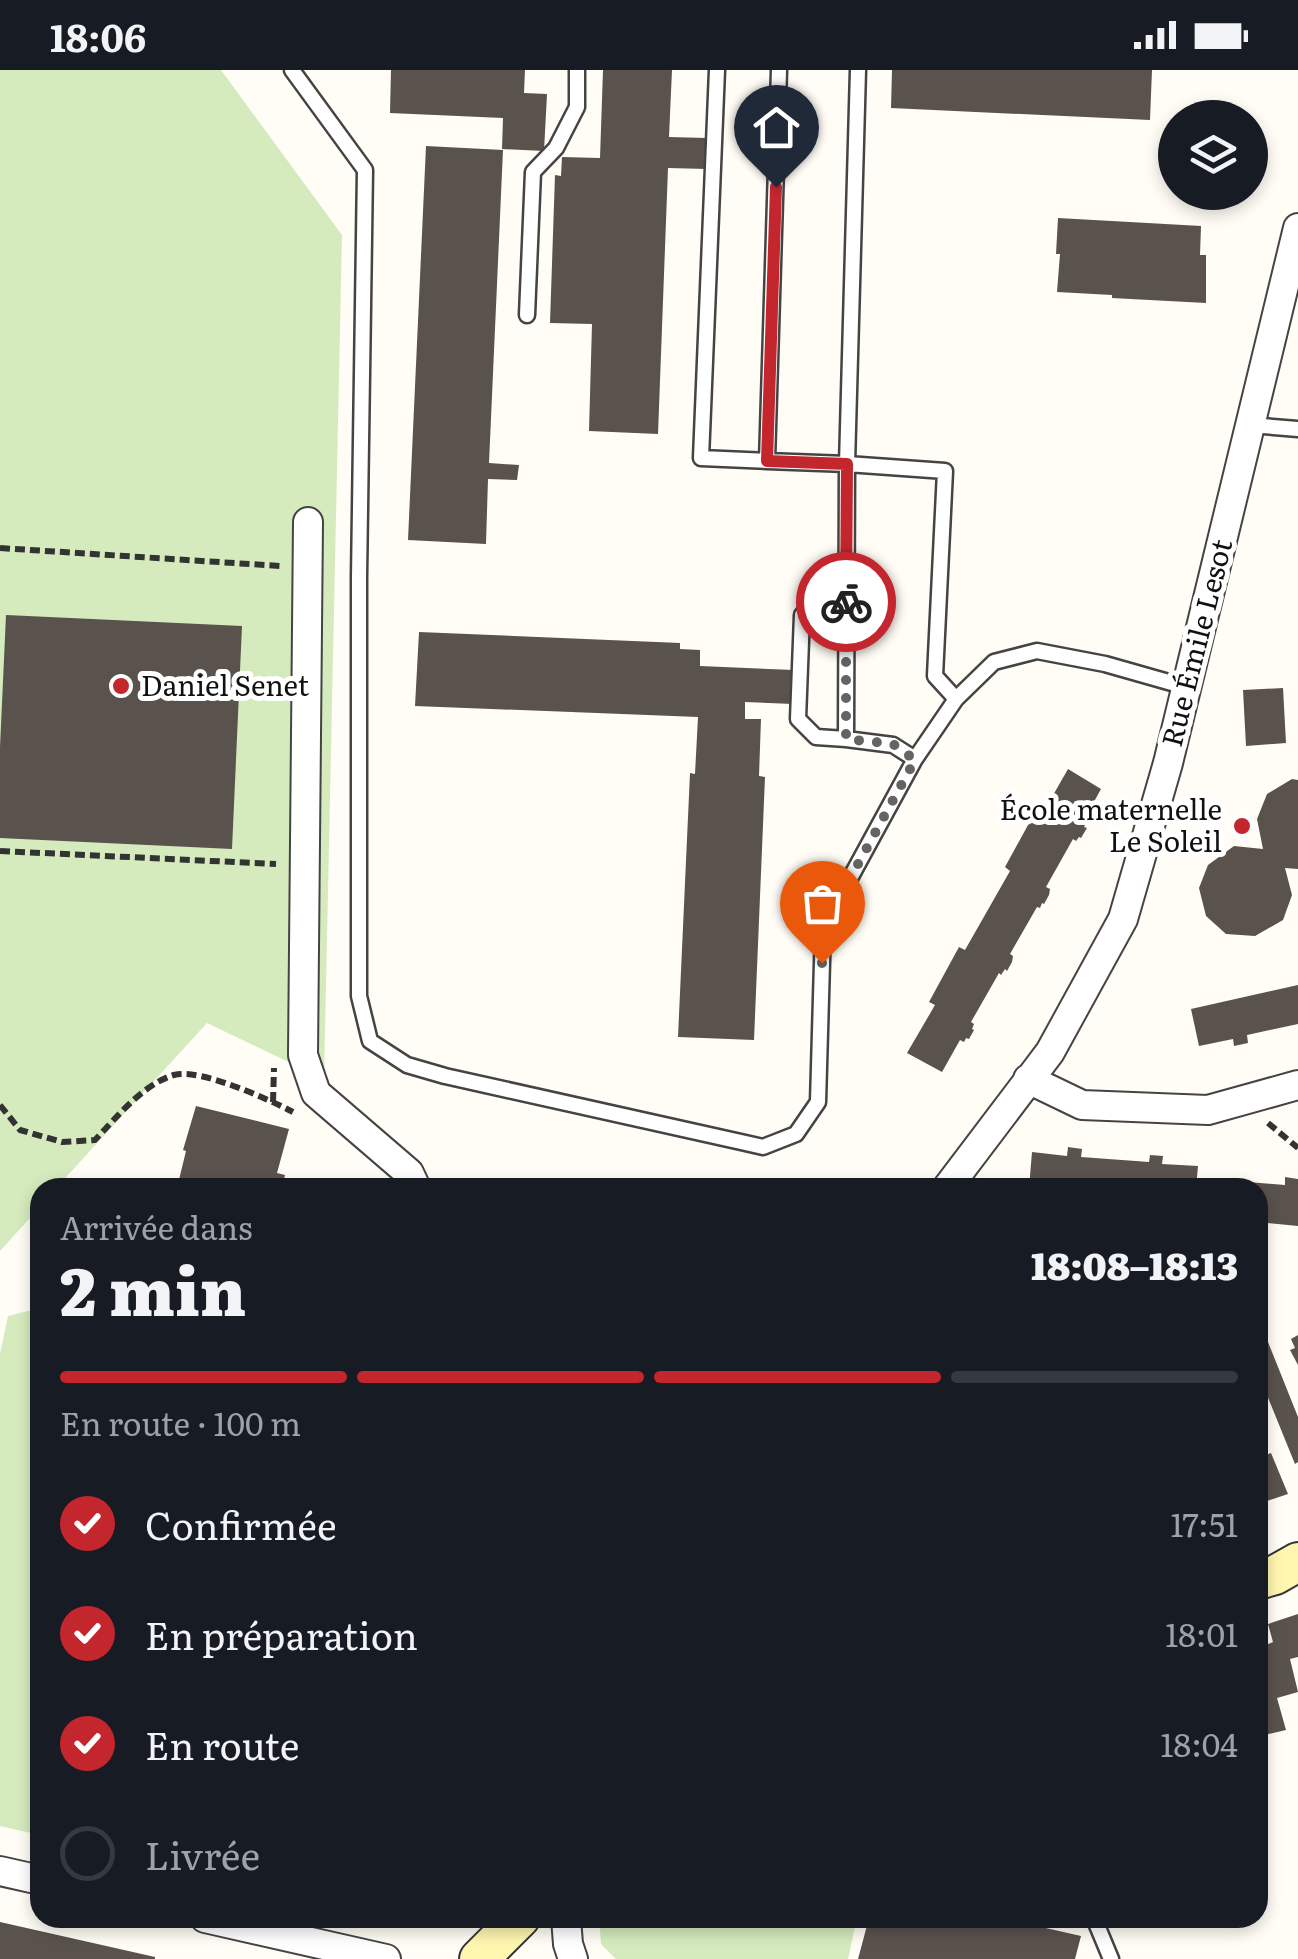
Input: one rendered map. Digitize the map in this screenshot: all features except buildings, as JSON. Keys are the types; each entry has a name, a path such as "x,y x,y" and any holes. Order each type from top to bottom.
{"main road":[{"path":"1268,1576 1298,1562"},
{"path":"478,1959 510,1928"}],"street":[{"name":"Rue Émile Lesot","path":"954,1178 1050,1052 1123,919 1168,763 1293,266 1298,228"},
{"path":"308,522 303,1056 316,1094 412,1178"},
{"path":"1028,1079 1082,1106 1208,1110 1298,1085"},
{"path":"0,1871 30,1878"},
{"path":"250,1928 386,1959"},
{"path":"567,1928 573,1959"}],"lane":[{"path":"292,70 365,170 359,578 359,996 370,1042 407,1065 445,1076 764,1147 796,1134 818,1102 823,928 915,760 956,698 994,662 1036,650 1186,687"},
{"path":"527,316 533,172 556,148 576,107 578,70"},
{"path":"718,70 701,458 945,470 935,676 956,698"},
{"path":"767,461 779,70"},
{"path":"846,739 847,464 858,70"},
{"path":"1250,425 1298,429"},
{"path":"846,565 802,615 798,719 816,736 893,744 915,760"},
{"path":"1098,1928 1111,1959"}],"path":[{"path":"0,548 280,565 280,585"},
{"path":"0,851 278,864"},
{"path":"0,1105 20,1130 62,1142 95,1140 139,1094 176,1074 214,1080 273,1102 307,1120"}],"green space":[{"path":"0,70 221,70 342,235 324,1079 207,1023 65,1178 30,1178 30,1218 0,1251"},
{"path":"30,1310 30,1833 0,1826 0,1354 8,1316"},
{"path":"600,1928 855,1928 848,1959 616,1959 601,1944"}],"way so far":[{"path":"822,963 823,928 915,760 893,744 846,739 846,602"}],"place":[{"name":"Daniel Senet","path":"121,686"},
{"name":"École maternelle Le Soleil","path":"1242,826"}],"route":[{"path":"776,187 767,461 847,464 846,602"}]}
